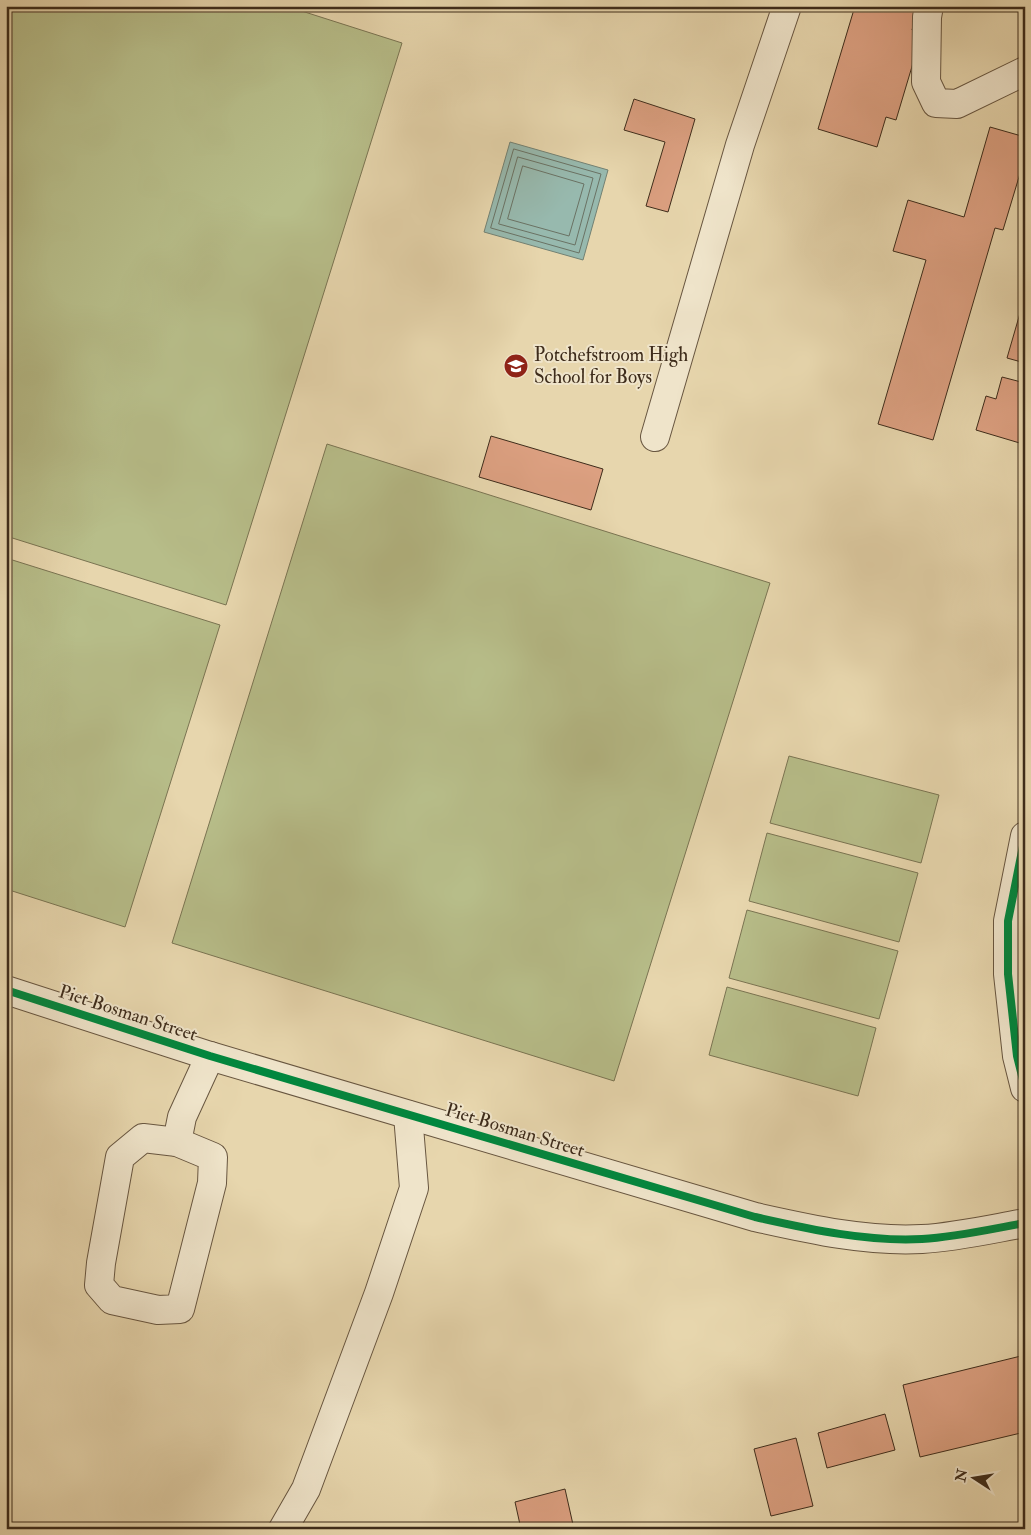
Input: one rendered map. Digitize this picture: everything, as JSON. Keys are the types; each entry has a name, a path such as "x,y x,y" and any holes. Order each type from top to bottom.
{"street":[{"path":"655,437 740,145 786,6"},
{"path":"929,6 927,17 926,82 936,103 957,104 1025,72"},
{"path":"1025,836 1016,924 1008,974 1017,1056 1025,1088"},
{"name":"Piet Bosman Street","path":"6,990 210,1056 755,1217 824,1232 890,1239 921,1239 950,1236 1025,1223"},
{"path":"177,1142 182,1117 210,1056"},
{"path":"283,1529 306,1489 379,1293 414,1188 408,1115"},
{"path":"143,1138 177,1142 213,1157 212,1183 180,1309 158,1310 112,1300 99,1285 101,1263 120,1157 143,1138"}],"green space":[{"path":"6,6 286,6 402,43 226,605 6,536"},
{"path":"327,444 770,583 614,1081 172,943"},
{"path":"6,558 220,625 125,927 6,889"},
{"path":"789,756 939,795 921,863 770,823"},
{"path":"767,833 918,873 899,942 749,901"},
{"path":"747,910 898,951 879,1019 729,978"},
{"path":"727,987 876,1028 858,1096 709,1055"}],"water":[{"path":"510,142 608,170 583,260 484,232"}],"building":[{"path":"855,6 919,6 912,30 922,33 896,120 886,117 877,147 818,129"},
{"path":"634,99 695,119 668,212 646,206 665,142 624,130"},
{"path":"990,127 1025,137 1025,157 1003,230 995,228 933,440 878,424 926,260 893,251 908,200 964,217"},
{"path":"1025,296 1025,363 1007,358"},
{"path":"1002,377 1025,383 1025,439 1023,444 976,430 986,396 996,399"},
{"path":"491,436 603,469 591,510 479,477"},
{"path":"1025,1355 1025,1432 920,1457 903,1385"},
{"path":"885,1414 895,1450 827,1468 818,1433"},
{"path":"796,1438 813,1506 771,1516 754,1449"},
{"path":"565,1489 574,1529 521,1529 515,1502"}],"cycle path":[{"path":"1025,836 1008,921 1008,974 1017,1056 1025,1088"},
{"path":"6,990 210,1056 755,1217 838,1234 880,1239 948,1237 1025,1223"}],"place":[{"name":"Potchefstroom High School for Boys","path":"516,366"}]}
